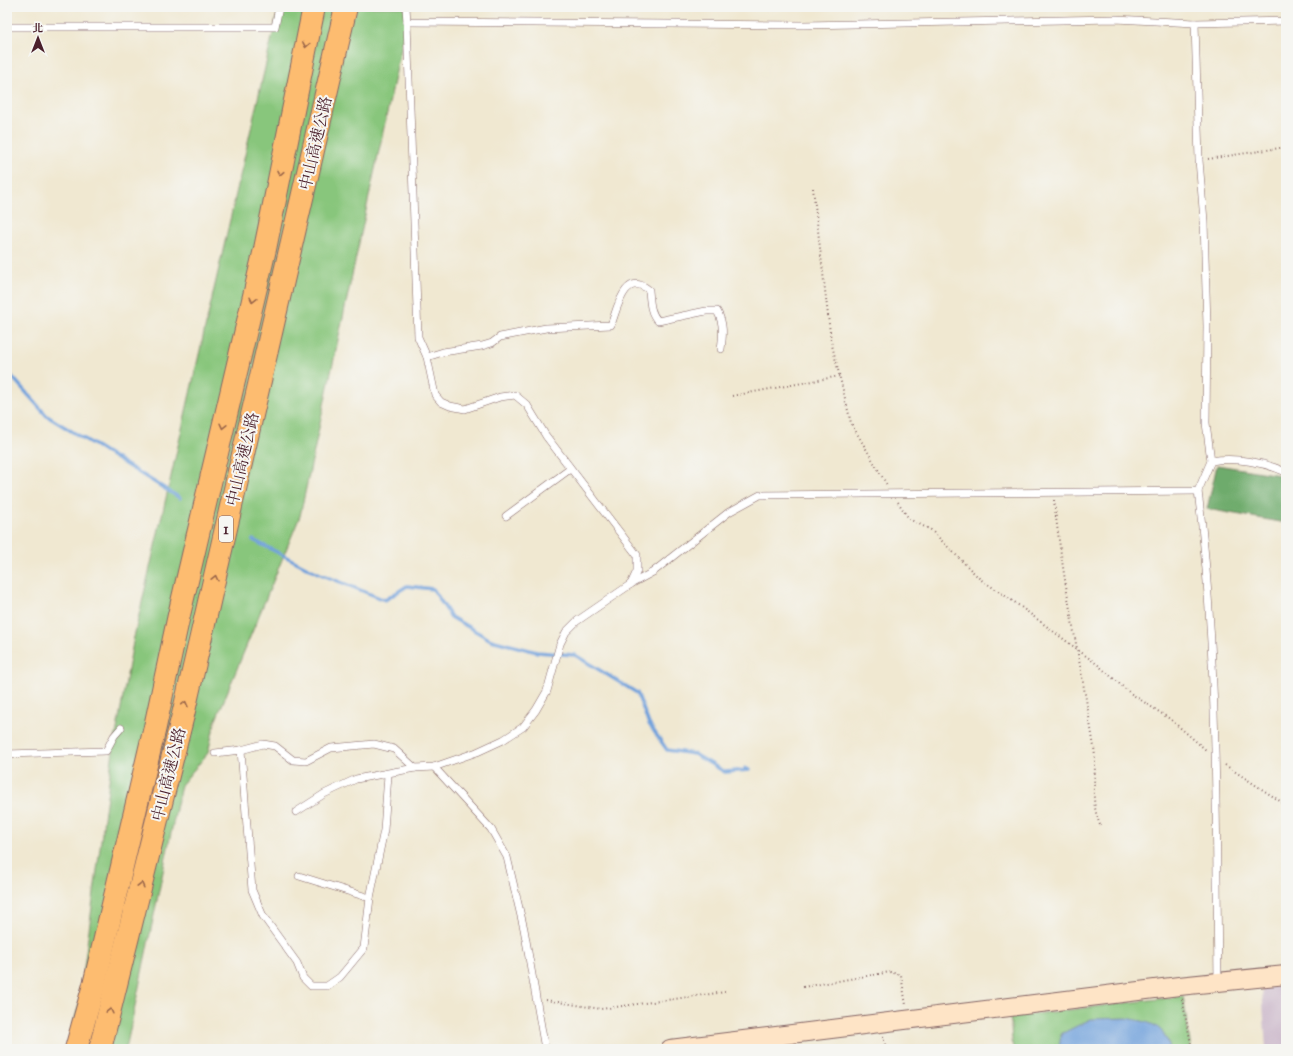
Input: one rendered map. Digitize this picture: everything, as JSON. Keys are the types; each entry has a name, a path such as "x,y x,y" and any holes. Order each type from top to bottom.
{"highway":[{"name":"中山高速公路","path":"76,1049 94,984 155,727 179,614 265,249 314,7"},
{"name":"中山高速公路","path":"100,1049 183,714 346,7"}],"street":[{"path":"670,1049 1179,986 1286,975"}],"lane":[{"path":"7,27 275,26 278,7"},
{"path":"406,7 408,22 418,337 427,357 434,395 441,402 450,406 465,408 500,397 515,395 527,405 546,436 637,555 637,571 631,584"},
{"path":"408,22 804,25 1115,19 1195,24 1286,21"},
{"path":"1195,24 1199,160 1204,244 1206,423 1211,461 1198,491 1206,551 1216,759 1218,982"},
{"path":"427,357 443,352 482,346 492,343 500,337 546,328 611,325 623,291 634,286 643,286 648,290 651,311 653,316 658,321 706,311 717,311 722,318 723,334 721,349"},
{"path":"1211,461 1224,458 1272,466 1286,472"},
{"path":"506,516 570,468"},
{"path":"296,812 324,794 356,779 415,768 434,767 490,746 523,727 536,710 547,691 560,644 566,632 577,621 631,584 653,572 729,512 760,495 1198,491"},
{"path":"7,754 106,751 114,736 121,728"},
{"path":"215,753 240,750 263,744 275,746 293,760 306,761 331,748 374,744 394,749 415,768"},
{"path":"240,750 252,890 263,916 297,963 303,978 311,986 326,986 340,977 364,948 370,898 384,830 388,774"},
{"path":"434,767 491,829 507,857 524,929 544,1049"},
{"path":"299,876 370,898"}],"path":[{"path":"1199,160 1286,147"},
{"path":"813,188 831,341 851,423 892,494 909,518 931,530 980,579 1013,601 1076,649 1130,693 1170,719 1216,759 1286,805"},
{"path":"732,396 840,376"},
{"path":"1054,493 1076,649 1094,749 1094,811 1100,825"},
{"path":"803,987 890,972 901,975 908,1020"},
{"path":"1179,986 1192,1049"},
{"path":"535,998 601,1009 725,992"}],"shaded area":[{"path":"1286,985 1286,1049 1266,1049 1262,988"}],"green space":[{"path":"279,7 410,7 300,516 215,722 208,753 181,785 126,1049 66,1049 79,1004 113,751 134,637"},
{"path":"1217,465 1280,475 1286,478 1286,523 1207,509"},
{"path":"1183,996 1191,1049 1013,1049 1010,1017"}],"water":[{"path":"1127,1018 1149,1023 1160,1029 1167,1040 1170,1049 1059,1049 1061,1034 1091,1019"}],"waterway":[{"path":"7,371 47,416 180,498"},
{"path":"253,540 318,573 385,600 407,586 433,589 451,617 491,640 537,652 575,655 637,693 649,724 667,750 694,754 725,772 749,770 745,768"}]}
